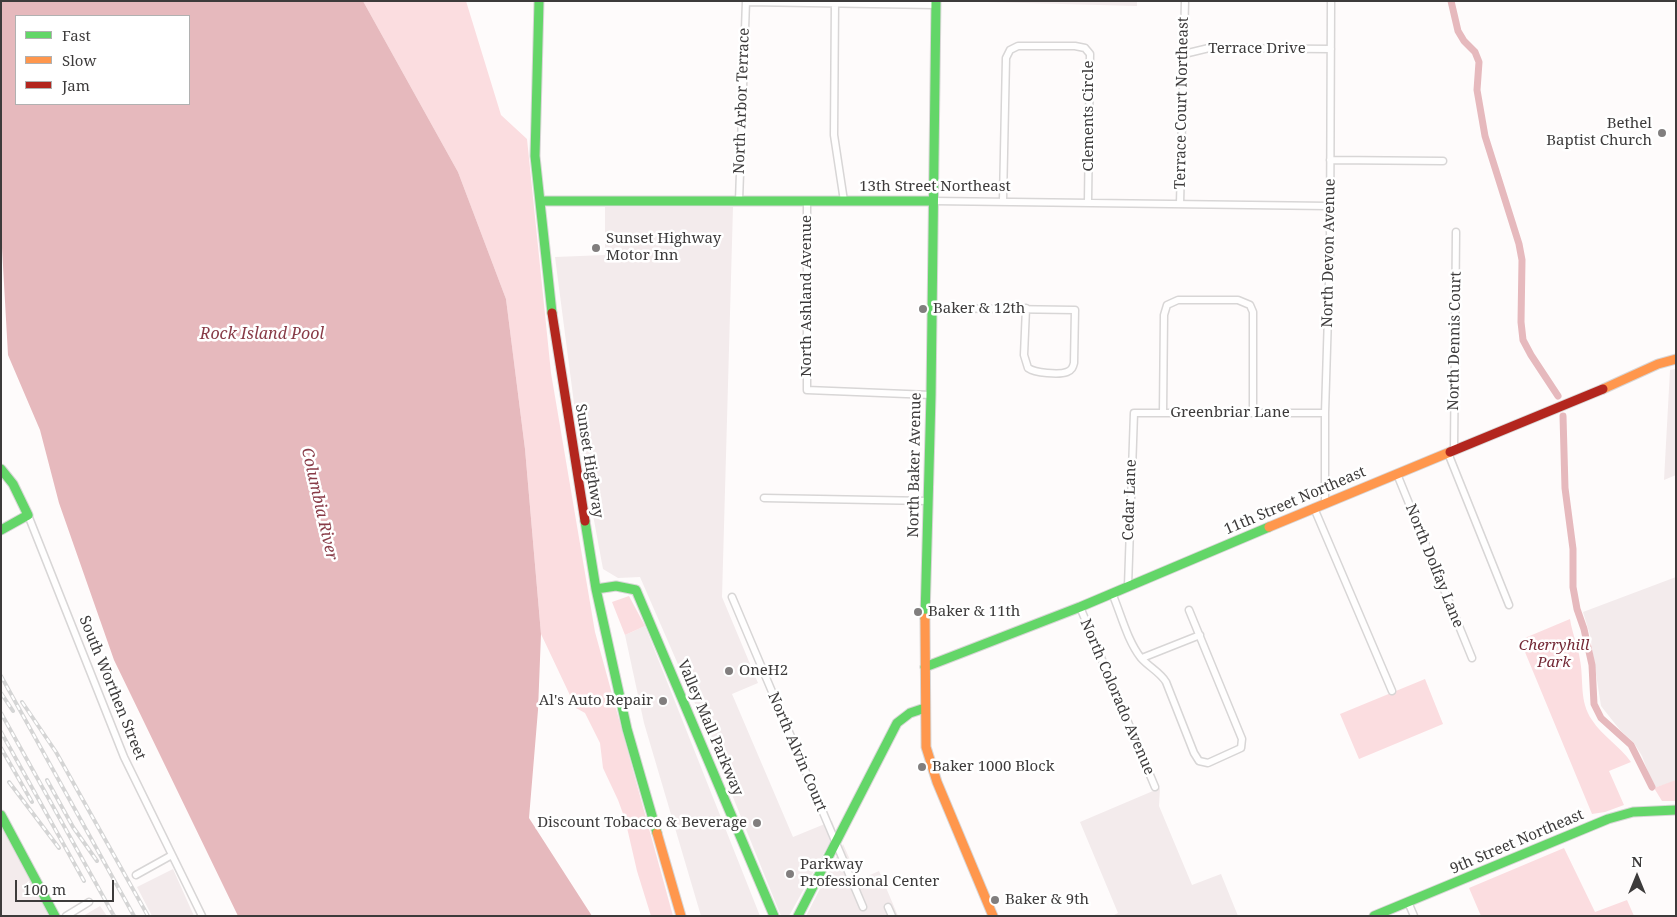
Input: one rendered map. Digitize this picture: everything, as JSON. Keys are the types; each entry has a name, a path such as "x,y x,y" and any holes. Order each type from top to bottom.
{"main road":[{"name":"Sunset Highway","path":"539,1 535,156 548,288 596,589 627,729 681,916"},
{"name":"North Baker Avenue","path":"936,3 925,667 926,736 928,755 937,782 993,916"},
{"name":"13th Street Northeast","path":"540,201 933,200"},
{"name":"11th Street Northeast","path":"925,667 1080,607 1658,364 1676,359"},
{"name":"South Worthen Street","path":"1,470 13,484 28,515"},
{"path":"1,530 28,515"},
{"name":"Valley Mall Parkway","path":"596,589 612,585 627,586 636,590 774,916"},
{"path":"798,916 897,723 903,717 925,708"},
{"name":"9th Street Northeast","path":"1374,916 1608,819 1633,812 1675,810"},
{"path":"1,815 55,916"}],"street":[{"name":"Terrace Court Northeast","path":"1180,204 1185,1"},
{"name":"North Devon Avenue","path":"1325,504 1331,1"},
{"path":"746,2 936,3"},
{"name":"North Arbor Terrace","path":"739,201 746,2"},
{"path":"835,3 834,135 844,200"},
{"name":"Clements Circle","path":"1003,200 1006,58 1010,50 1018,46 1076,46 1085,48 1090,54 1088,202"},
{"name":"Terrace Drive","path":"1184,54 1209,48 1331,50"},
{"path":"1330,160 1443,161"},
{"name":"13th Street Northeast","path":"933,200 1330,206"},
{"name":"North Ashland Avenue","path":"807,201 808,390 931,394"},
{"name":"North Dennis Court","path":"1456,232 1451,451 1509,605"},
{"path":"1163,413 1164,315 1167,305 1178,300 1238,300 1250,305 1253,312 1254,413"},
{"path":"931,308 1026,308 1075,310 1074,363 1072,369 1068,372 1039,372 1028,368 1024,355 1026,308"},
{"name":"Greenbriar Lane","path":"1134,413 1325,413"},
{"name":"Cedar Lane","path":"1128,586 1134,413"},
{"name":"North Dolfay Lane","path":"1396,474 1472,658"},
{"path":"764,498 928,501"},
{"path":"1314,508 1392,691"},
{"name":"South Worthen Street","path":"28,515 124,757 202,916"},
{"path":"1112,593 1129,635 1142,658 1166,682 1194,753 1199,761 1208,763 1241,748 1242,739 1189,610"},
{"name":"North Alvin Court","path":"732,597 862,907"},
{"name":"North Colorado Avenue","path":"1080,607 1155,787"},
{"path":"1142,658 1200,635"},
{"path":"136,875 172,855"},
{"path":"66,916 89,902"},
{"path":"1408,902 1414,916"},
{"path":"888,907 892,916"}],"shaded area":[{"path":"948,1 1137,1 1137,6"},
{"path":"605,207 733,207 722,597 758,683 732,694 793,837 832,821 836,831 789,916 781,916 697,708 640,577 618,578 603,569 578,434 555,257 605,255"},
{"path":"1676,369 1676,475 1664,480 1670,370"},
{"path":"1676,577 1676,781 1654,788 1642,756 1634,743 1620,730 1601,706 1590,635 1583,612"},
{"path":"645,626 760,916 701,916 644,723 625,635"},
{"path":"1160,788 1159,806 1192,885 1221,874 1238,916 1112,916 1118,913 1080,822"},
{"path":"1,824 51,915 50,916 1,916"},
{"path":"843,844 859,880 879,871 898,916 806,916"},
{"path":"173,869 194,916 152,916 137,887"},
{"path":"100,906 107,916 83,916"}],"green space":[{"path":"363,1 466,1 501,115 527,139 551,373 595,632 673,916 651,916 637,871 625,819 603,768 600,743 585,713 576,708 541,634 525,449 506,299 458,172"},
{"path":"629,596 645,626 625,635 612,602"},
{"name":"Cherryhill Park","path":"1570,619 1579,655 1585,706 1596,726 1631,762 1609,771 1624,805 1605,812 1592,814 1520,640"},
{"path":"1425,679 1443,724 1359,759 1340,714"},
{"path":"1676,780 1676,801 1662,801 1654,788"},
{"path":"1564,848 1595,912 1627,900 1634,916 1481,916 1469,888"}],"water":[{"name":"Rock Island Pool","path":"1,1 363,1 458,172 506,299 525,449 541,634 538,710 529,818 592,916 238,916 114,660 59,503 40,430 8,355 1,230"}],"waterway":[{"path":"1451,1 1458,31 1464,41 1475,52 1479,62 1477,90 1485,136 1519,244 1522,260 1521,322 1523,340 1558,396"},
{"path":"1563,416 1565,488 1573,549 1573,587 1592,665 1594,704 1601,718 1631,745 1652,787"}],"railway":[{"path":"1,676 134,916"},
{"path":"1,693 13,711"},
{"path":"22,702 56,752 148,916"},
{"path":"1,713 114,916"},
{"path":"1,732 84,881"},
{"path":"1,748 32,802"},
{"path":"47,780 73,827 97,861"},
{"path":"9,782 59,848"}],"traffic: fast":[{"path":"539,1 535,156 552,313"},
{"path":"925,618 931,395 936,1"},
{"path":"540,201 933,201"},
{"path":"1,469 13,484 28,515 1,530"},
{"path":"585,521 596,589 627,729 657,833"},
{"path":"925,667 1080,607 1269,527"},
{"path":"596,589 616,586 636,590 774,916"},
{"path":"798,916 897,723 910,713 925,708"},
{"path":"1374,916 1608,819 1633,812 1676,810"},
{"path":"1,815 55,916"}],"traffic: slow":[{"path":"1603,389 1658,364 1676,359"},
{"path":"1269,527 1450,452"},
{"path":"925,618 926,747 937,782 993,916"},
{"path":"657,833 681,916"}],"traffic: jam":[{"path":"552,313 585,521"},
{"path":"1450,452 1603,389"}],"place":[{"name":"Bethel Baptist Church","path":"1662,133"},
{"name":"Sunset Highway Motor Inn","path":"596,248"},
{"name":"Baker & 12th","path":"923,309"},
{"name":"Baker & 11th","path":"918,612"},
{"name":"OneH2","path":"729,671"},
{"name":"Al's Auto Repair","path":"663,701"},
{"name":"Baker 1000 Block","path":"922,767"},
{"name":"Discount Tobacco & Beverage","path":"757,823"},
{"name":"Parkway Professional Center","path":"790,874"},
{"name":"Baker & 9th","path":"995,900"}],"water label":[{"name":"Columbia River","path":"319,504"}]}
